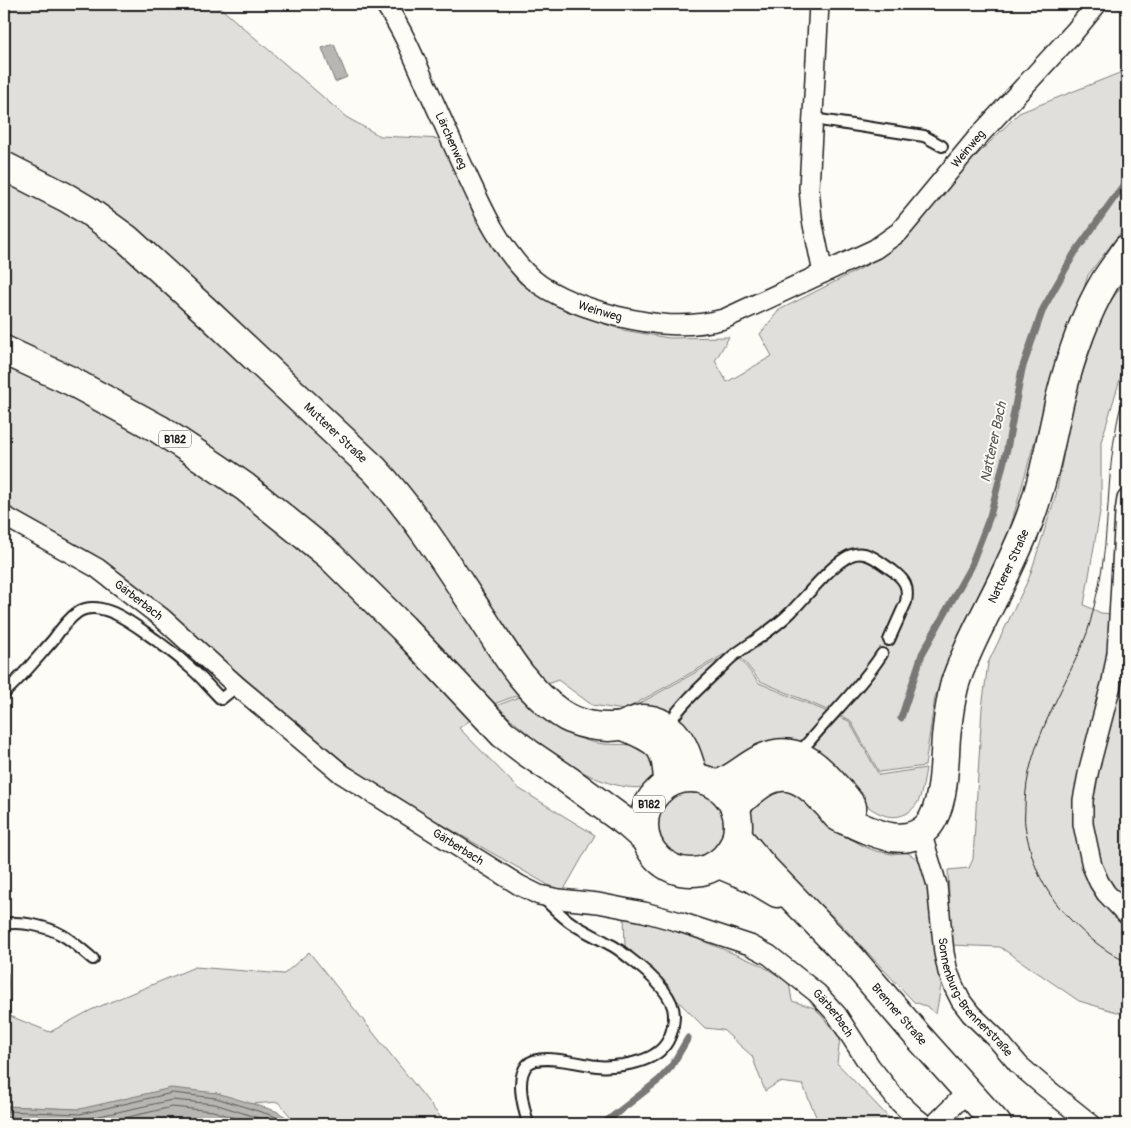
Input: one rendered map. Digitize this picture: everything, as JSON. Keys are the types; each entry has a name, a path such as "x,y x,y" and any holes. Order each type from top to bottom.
{"main road":[{"name":"Mutterer Straße","path":"4,166 68,198 127,239 374,469 423,530 508,658 537,694 561,714 590,725 623,726 643,719 667,727"},
{"name":"Natterer Straße","path":"921,832 931,823 938,808 942,787 949,714 959,673 1031,516 1044,472 1061,398 1080,337 1105,281 1127,250"},
{"name":"B182","path":"4,350 71,381 159,429 220,468 299,530 343,568 503,734 628,824 645,839"},
{"name":"Mutterer Straße","path":"623,726 649,737 661,748 668,771 693,782"},
{"path":"667,727 674,732 686,754 693,782"},
{"path":"693,782 729,781 754,763 770,756 779,754 798,756 813,763 850,802 866,830"},
{"path":"735,806 762,783 782,776 799,780 808,785 838,816 880,836 908,837 921,832"},
{"name":"B182","path":"568,780 612,796 649,804"},
{"path":"693,782 728,794 735,806 738,821 737,836 733,847 719,864"},
{"name":"B182","path":"693,782 657,792 644,815 645,839 652,852 662,863 675,870 690,873 705,871 719,864"},
{"name":"Brenner Straße","path":"737,836 799,906 852,959 997,1124"},
{"name":"Brenner Straße","path":"719,864 750,877 799,906"}],"street":[{"name":"Lärchenweg","path":"385,4 409,46 489,221 506,250 525,273"},
{"path":"819,4 809,188 822,273"},
{"name":"Weinweg","path":"525,273 541,285 579,305 650,323 682,326 704,324 724,319 874,249 899,232 976,139 1075,31 1097,4"},
{"path":"1127,499 1117,654 1083,800 1083,824 1092,866 1106,893 1127,915"},
{"name":"Gärberbach","path":"4,516 97,568 162,618 238,686 342,774 519,885 539,895 598,903 644,912 680,922 750,945 770,955 817,992 831,1007 851,1034 870,1066 897,1100 924,1124"},
{"name":"Sonnenburg-Brennerstraße","path":"921,832 937,885 944,953 948,972 961,1001 1019,1065 1091,1124"},
{"path":"935,1124 968,1091"}],"lane":[{"path":"813,120 924,136 942,146"},
{"path":"667,727 685,701 730,658 777,625 834,565 848,556 859,553 871,556 904,580 907,590 906,602 889,640"},
{"path":"4,693 77,612 94,608 125,618 187,664 221,699 238,686"},
{"path":"798,756 813,736 867,677 882,654"},
{"path":"528,1124 521,1085 523,1072 527,1064 544,1058 599,1066 642,1061 651,1058 660,1051 672,1033 674,1022 674,1010 666,994 643,969 612,945 572,923 539,895"},
{"path":"4,924 47,928 63,935 94,960"}],"shaded area":[{"path":"4,4 216,4 346,117 380,136 443,139 477,223 520,283 566,311 623,330 669,338 729,337 715,361 727,382 772,356 760,334 779,310 862,268 904,241 936,196 1019,113 1127,70 1127,224 1088,275 1065,352 1040,422 1007,539 959,634 935,697 925,766 879,772 850,720 760,681 734,649 624,710 592,705 558,680 494,704 459,728 518,788 595,835 562,893 368,782 95,555 4,505"},
{"path":"1127,278 1127,356 1101,442 1101,506 1084,605 1101,613 1127,615 1127,1015 1079,1001 1000,947 951,945 948,870 969,868 973,859 982,708 988,663 1029,578 1056,495 1073,402 1103,312"},
{"path":"734,651 759,683 849,721 879,775 926,768 922,792 911,811 894,817 871,809 862,801 865,796 846,777 715,768 707,765 702,759 692,735 665,709 635,706"},
{"path":"519,697 549,721 573,736 596,743 630,745 641,748 652,758 655,764 654,776 651,781 644,787 627,787 609,783 573,767 541,744 496,706"},
{"path":"689,790 709,796 719,806 725,826 719,846 709,856 689,862 669,856 659,846 653,826 659,806 669,796"},
{"path":"781,790 792,790 812,802 849,837 863,846 892,854 906,852 919,860 926,869 943,975 936,1014 926,1006 914,1002 839,922 763,853 748,828 749,817 753,807 771,793"},
{"path":"624,916 666,926 759,964 789,982 792,1001 815,1008 840,1038 837,1063 895,1124 819,1124 803,1085 779,1082 765,1091 752,1056 723,1030 705,1028 625,948"},
{"path":"309,952 446,1124 297,1124 278,1102 176,1110 96,1110 4,1106 4,973 8,973 10,1016 50,1032 91,1010 195,967 284,974"}],"water":[{"path":"334,44 347,77 335,82 322,48"},
{"path":"171,1088 217,1093 276,1111 298,1124 4,1124 4,1106 80,1109"}],"waterway":[{"name":"Natterer Bach","path":"901,718 922,654 970,568 990,516 1007,449 1022,369 1043,309 1074,254 1127,180"},
{"name":"Natterer Bach","path":"603,1124 659,1080 671,1067 688,1038"}],"tram line":[{"path":"1127,387 1119,414 1114,443 1105,545 1092,615 1087,633 1039,739 1027,783 1025,806 1027,837 1044,885 1067,916 1082,931 1108,951 1127,962"}]}
